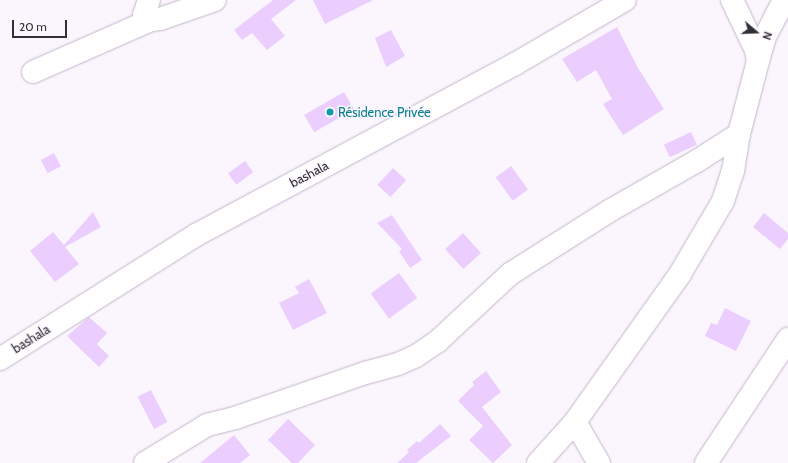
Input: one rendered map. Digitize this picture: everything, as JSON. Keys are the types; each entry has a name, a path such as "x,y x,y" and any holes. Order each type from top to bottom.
{"street":[{"path":"33,72 150,10 160,19 215,0"},
{"name":"bashala","path":"0,359 196,235 515,64 625,0"},
{"path":"732,0 756,50 758,60"},
{"path":"538,463 575,422 680,274 723,201 733,171 739,134 758,60 765,37 784,0"},
{"path":"152,461 207,425 235,418 365,373 398,364 416,356 438,341 510,274 611,210 697,161 739,134"},
{"path":"706,463 788,339"},
{"path":"575,422 599,463"}],"building":[{"path":"273,0 296,0 271,19 285,36 267,50 252,33 242,40 234,30"},
{"path":"313,0 373,0 325,24"},
{"path":"617,27 638,68 664,109 623,135 603,104 612,99 596,70 577,82 562,59"},
{"path":"391,30 405,56 386,67 375,38"},
{"name":"Résidence Privée","path":"344,92 354,109 314,132 304,115"},
{"path":"691,132 697,145 670,157 664,145"},
{"path":"54,153 61,166 48,173 41,160"},
{"path":"245,161 253,172 236,185 228,173"},
{"path":"511,166 528,189 513,201 496,177"},
{"path":"393,168 406,180 390,197 377,185"},
{"path":"93,212 101,227 65,247 79,264 55,282 30,251 53,232 64,245"},
{"path":"764,213 788,233 788,239 780,249 753,227"},
{"path":"392,215 422,260 410,268 399,251 402,249 377,223"},
{"path":"463,233 481,253 463,269 445,249"},
{"path":"399,273 417,298 389,319 371,294"},
{"path":"309,279 327,313 293,330 279,303 299,293 295,287"},
{"path":"725,308 751,321 736,351 705,336 711,323 717,325"},
{"path":"89,317 107,333 97,344 109,356 99,367 67,336"},
{"path":"486,371 501,392 482,407 512,445 493,463 469,440 483,426 458,401 474,385 472,382"},
{"path":"151,390 167,422 154,429 138,397"},
{"path":"288,419 315,445 298,463 292,463 268,440"},
{"path":"440,424 451,436 416,463 397,463 409,452 407,450 417,441 419,443"},
{"path":"234,435 250,455 240,463 200,463"}],"place":[{"name":"Résidence Privée","path":"330,112"}]}
